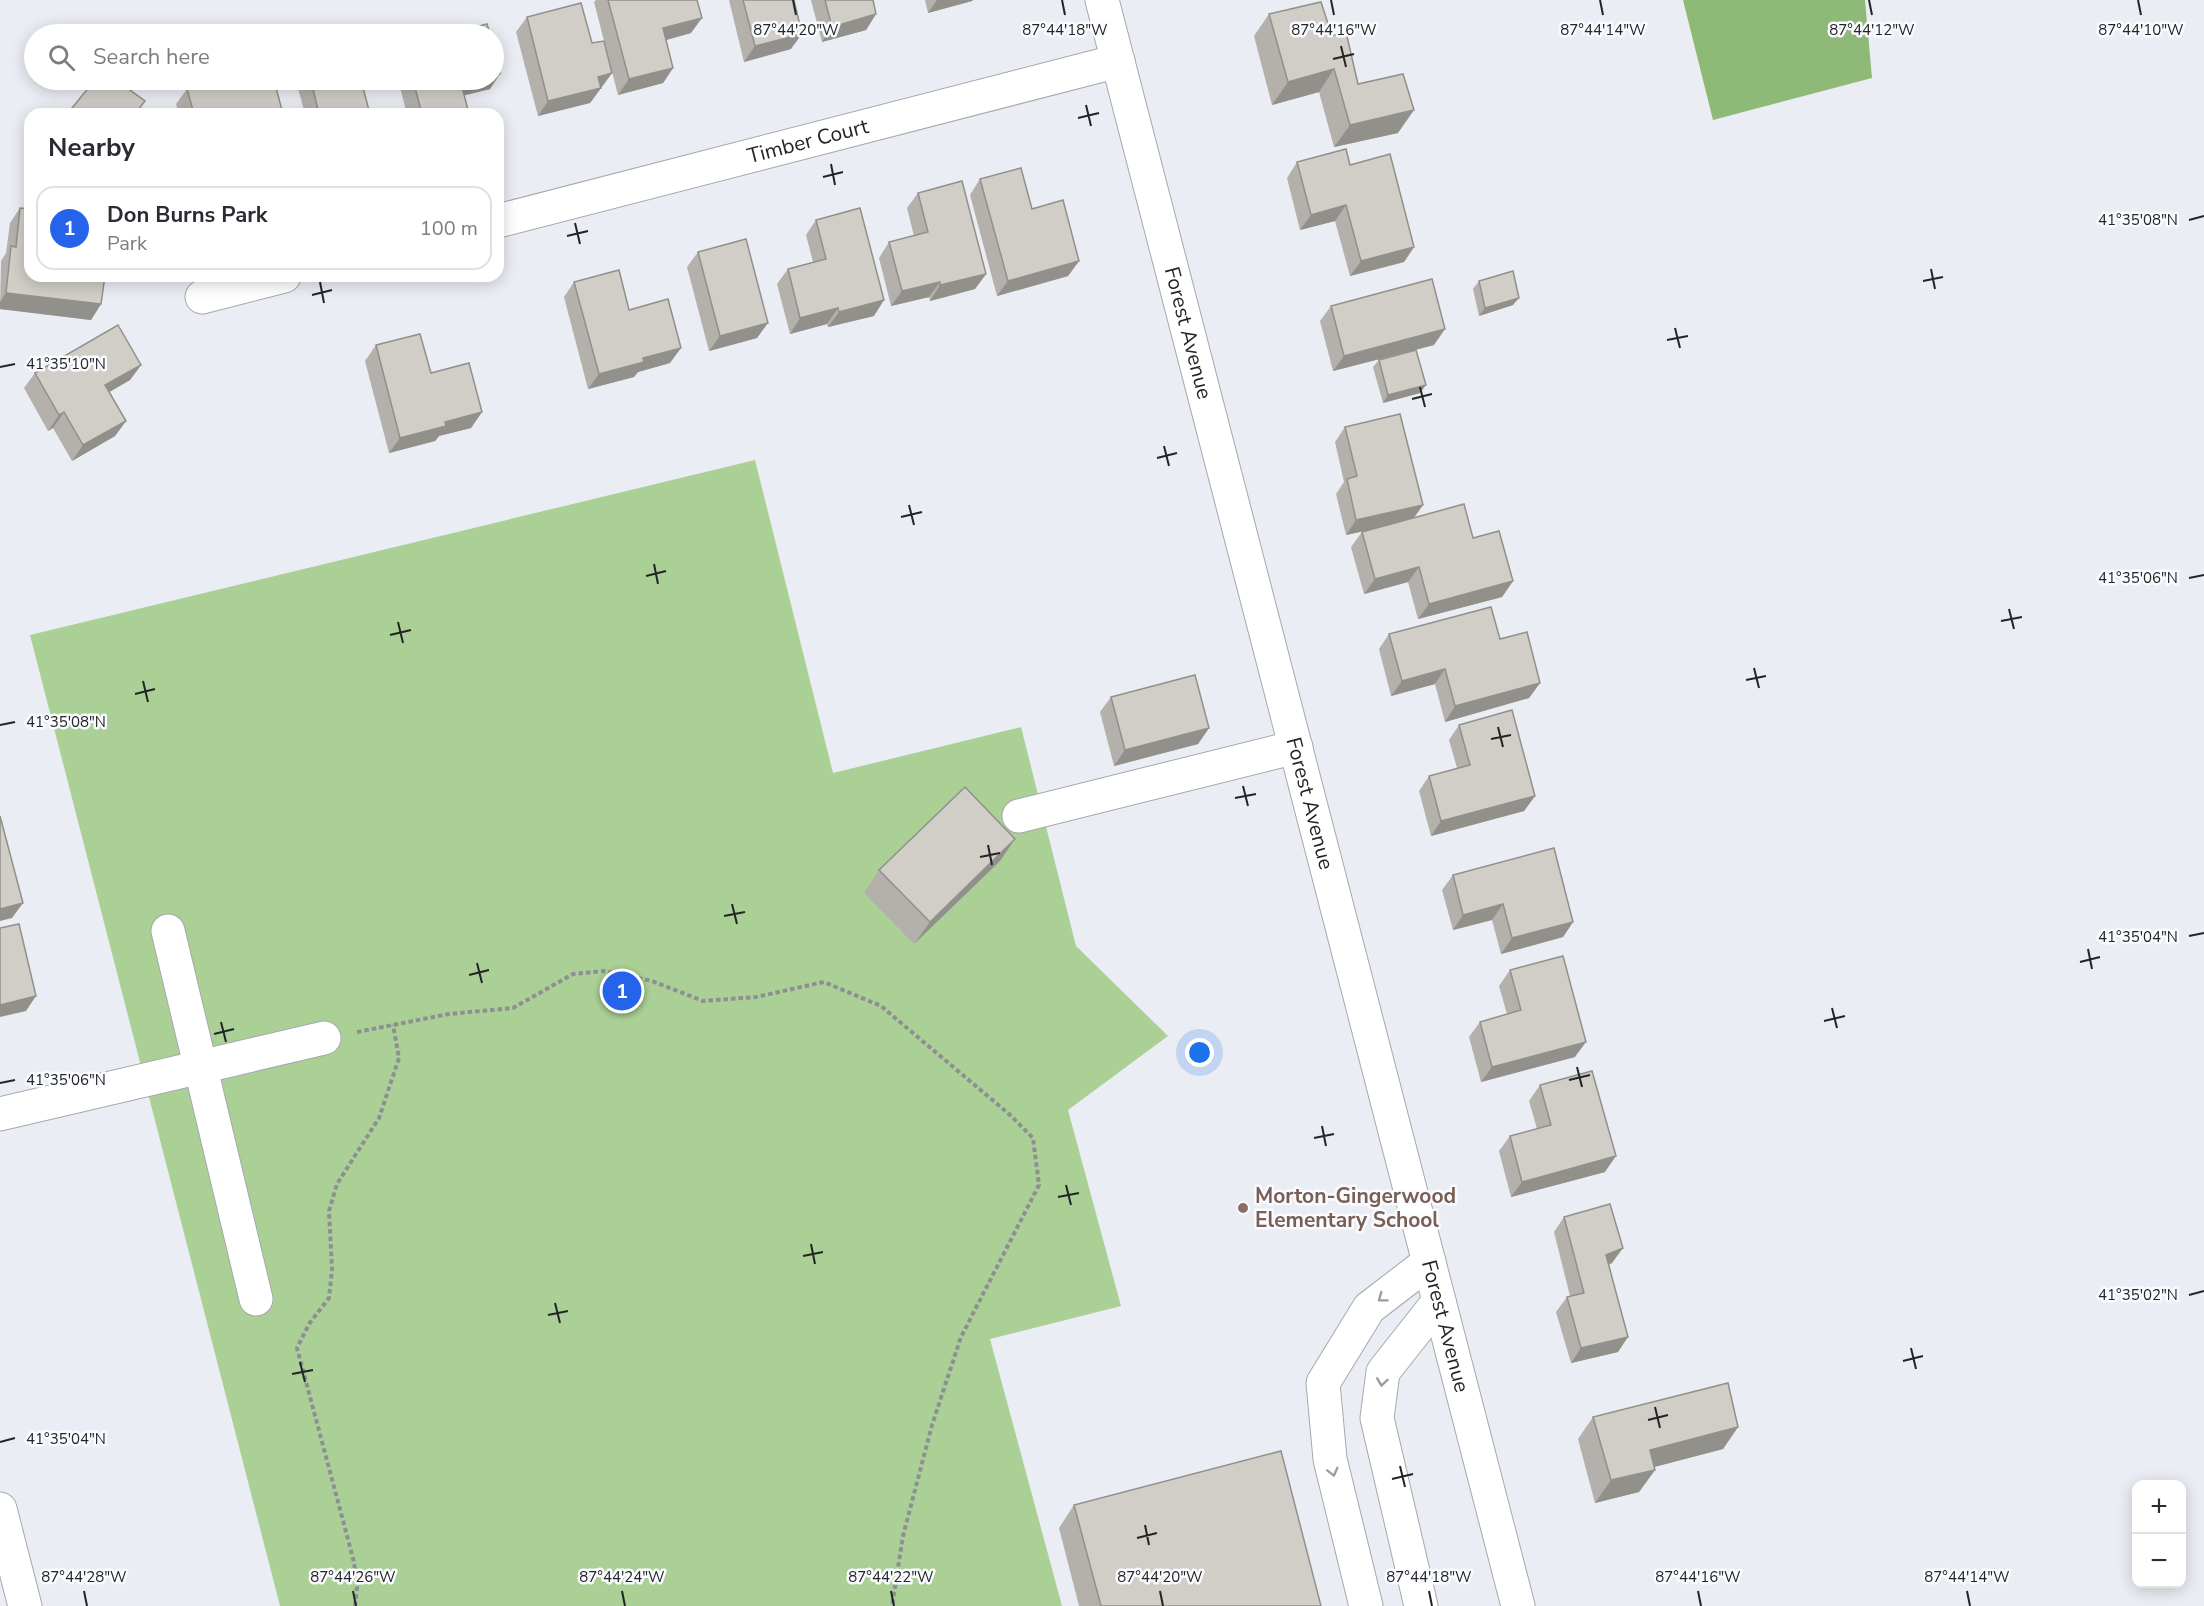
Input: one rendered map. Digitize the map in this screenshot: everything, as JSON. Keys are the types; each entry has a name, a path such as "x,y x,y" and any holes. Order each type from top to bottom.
{"street":[{"name":"Forest Avenue","path":"1102,0 1518,1606"},
{"name":"Timber Court","path":"504,219 1118,61"},
{"path":"202,297 261,282"},
{"path":"1019,816 1296,747"},
{"path":"168,931 256,1299"},
{"path":"0,1114 199,1065 324,1038"},
{"path":"1366,1606 1330,1459 1323,1383 1369,1308 1429,1262"},
{"path":"1421,1606 1377,1418 1383,1372 1439,1301"},
{"path":"0,1509 16,1602"}],"path":[{"path":"355,1606 357,1587 354,1562 297,1348 309,1324 329,1298 332,1269 329,1211 337,1184 379,1118 399,1058 393,1025 448,1014 513,1008 573,974 604,970 652,981 703,1000 756,997 824,982 881,1006 1010,1114 1033,1138 1040,1185 961,1337 932,1425 903,1536 892,1606"}],"green space":[{"path":"1683,0 1865,0 1872,78 1713,120"},
{"path":"755,460 833,773 1021,727 1076,946 1168,1036 1068,1110 1121,1306 990,1339 1062,1606 280,1606 30,635"}],"building":[{"path":"608,0 697,0 702,18 663,28 673,68 629,79"},
{"path":"743,0 794,0 802,34 755,46"},
{"path":"825,0 873,0 876,14 832,27"},
{"path":"1321,2 1332,36 1346,32 1358,84 1403,74 1414,110 1350,125 1334,69 1288,82 1269,14"},
{"path":"581,3 592,43 604,41 612,73 598,77 601,88 548,101 527,17"},
{"path":"87,90 130,90 145,101 140,108 72,108"},
{"path":"187,90 277,90 281,108 192,108"},
{"path":"313,90 364,90 368,108 318,108"},
{"path":"416,90 463,90 467,108 420,108"},
{"path":"1346,149 1350,165 1390,154 1414,247 1361,261 1346,205 1311,215 1297,162"},
{"path":"1021,168 1032,209 1063,200 1079,261 1008,281 980,179"},
{"path":"962,181 986,274 902,291 889,242 928,232 918,193"},
{"path":"20,208 24,208 24,282 104,282 101,304 6,293 11,246 16,247"},
{"path":"860,208 884,300 839,312 838,308 800,318 788,269 826,259 816,220"},
{"path":"746,239 768,323 720,336 698,252"},
{"path":"619,270 629,310 668,299 681,348 643,358 644,362 599,374 574,282"},
{"path":"1513,271 1519,298 1485,308 1479,281"},
{"path":"1432,279 1445,329 1344,356 1331,306"},
{"path":"118,325 141,365 105,385 126,421 83,445 64,412 59,415 35,373"},
{"path":"420,334 431,373 469,363 482,412 445,422 446,426 400,438 376,345"},
{"path":"1416,350 1426,385 1388,395 1379,360"},
{"path":"1400,414 1423,505 1356,520 1347,479 1357,476 1345,427"},
{"path":"1464,504 1473,538 1499,531 1513,581 1429,604 1419,567 1375,579 1362,532"},
{"path":"1491,607 1500,639 1527,632 1540,683 1455,706 1445,669 1402,681 1389,634"},
{"path":"1195,675 1209,728 1125,750 1111,697"},
{"path":"1512,710 1535,796 1441,821 1429,776 1470,765 1459,725"},
{"path":"965,787 1015,839 930,922 879,870"},
{"path":"0,816 23,903 0,909"},
{"path":"1554,848 1573,922 1512,938 1503,904 1463,915 1453,875"},
{"path":"19,924 36,996 0,1005 0,928"},
{"path":"1563,956 1586,1042 1492,1067 1480,1022 1521,1010 1510,970"},
{"path":"1592,1071 1616,1156 1522,1182 1510,1136 1551,1125 1540,1085"},
{"path":"1610,1204 1623,1248 1606,1255 1628,1337 1581,1348 1567,1297 1584,1293 1564,1217"},
{"path":"1728,1383 1738,1427 1650,1450 1655,1470 1611,1480 1593,1417"},
{"path":"1281,1451 1321,1606 1101,1606 1074,1505"}],"place":[{"name":"Don Burns Park","path":"622,991"},
{"name":"Morton-Gingerwood Elementary School","path":"1243,1208"}]}
